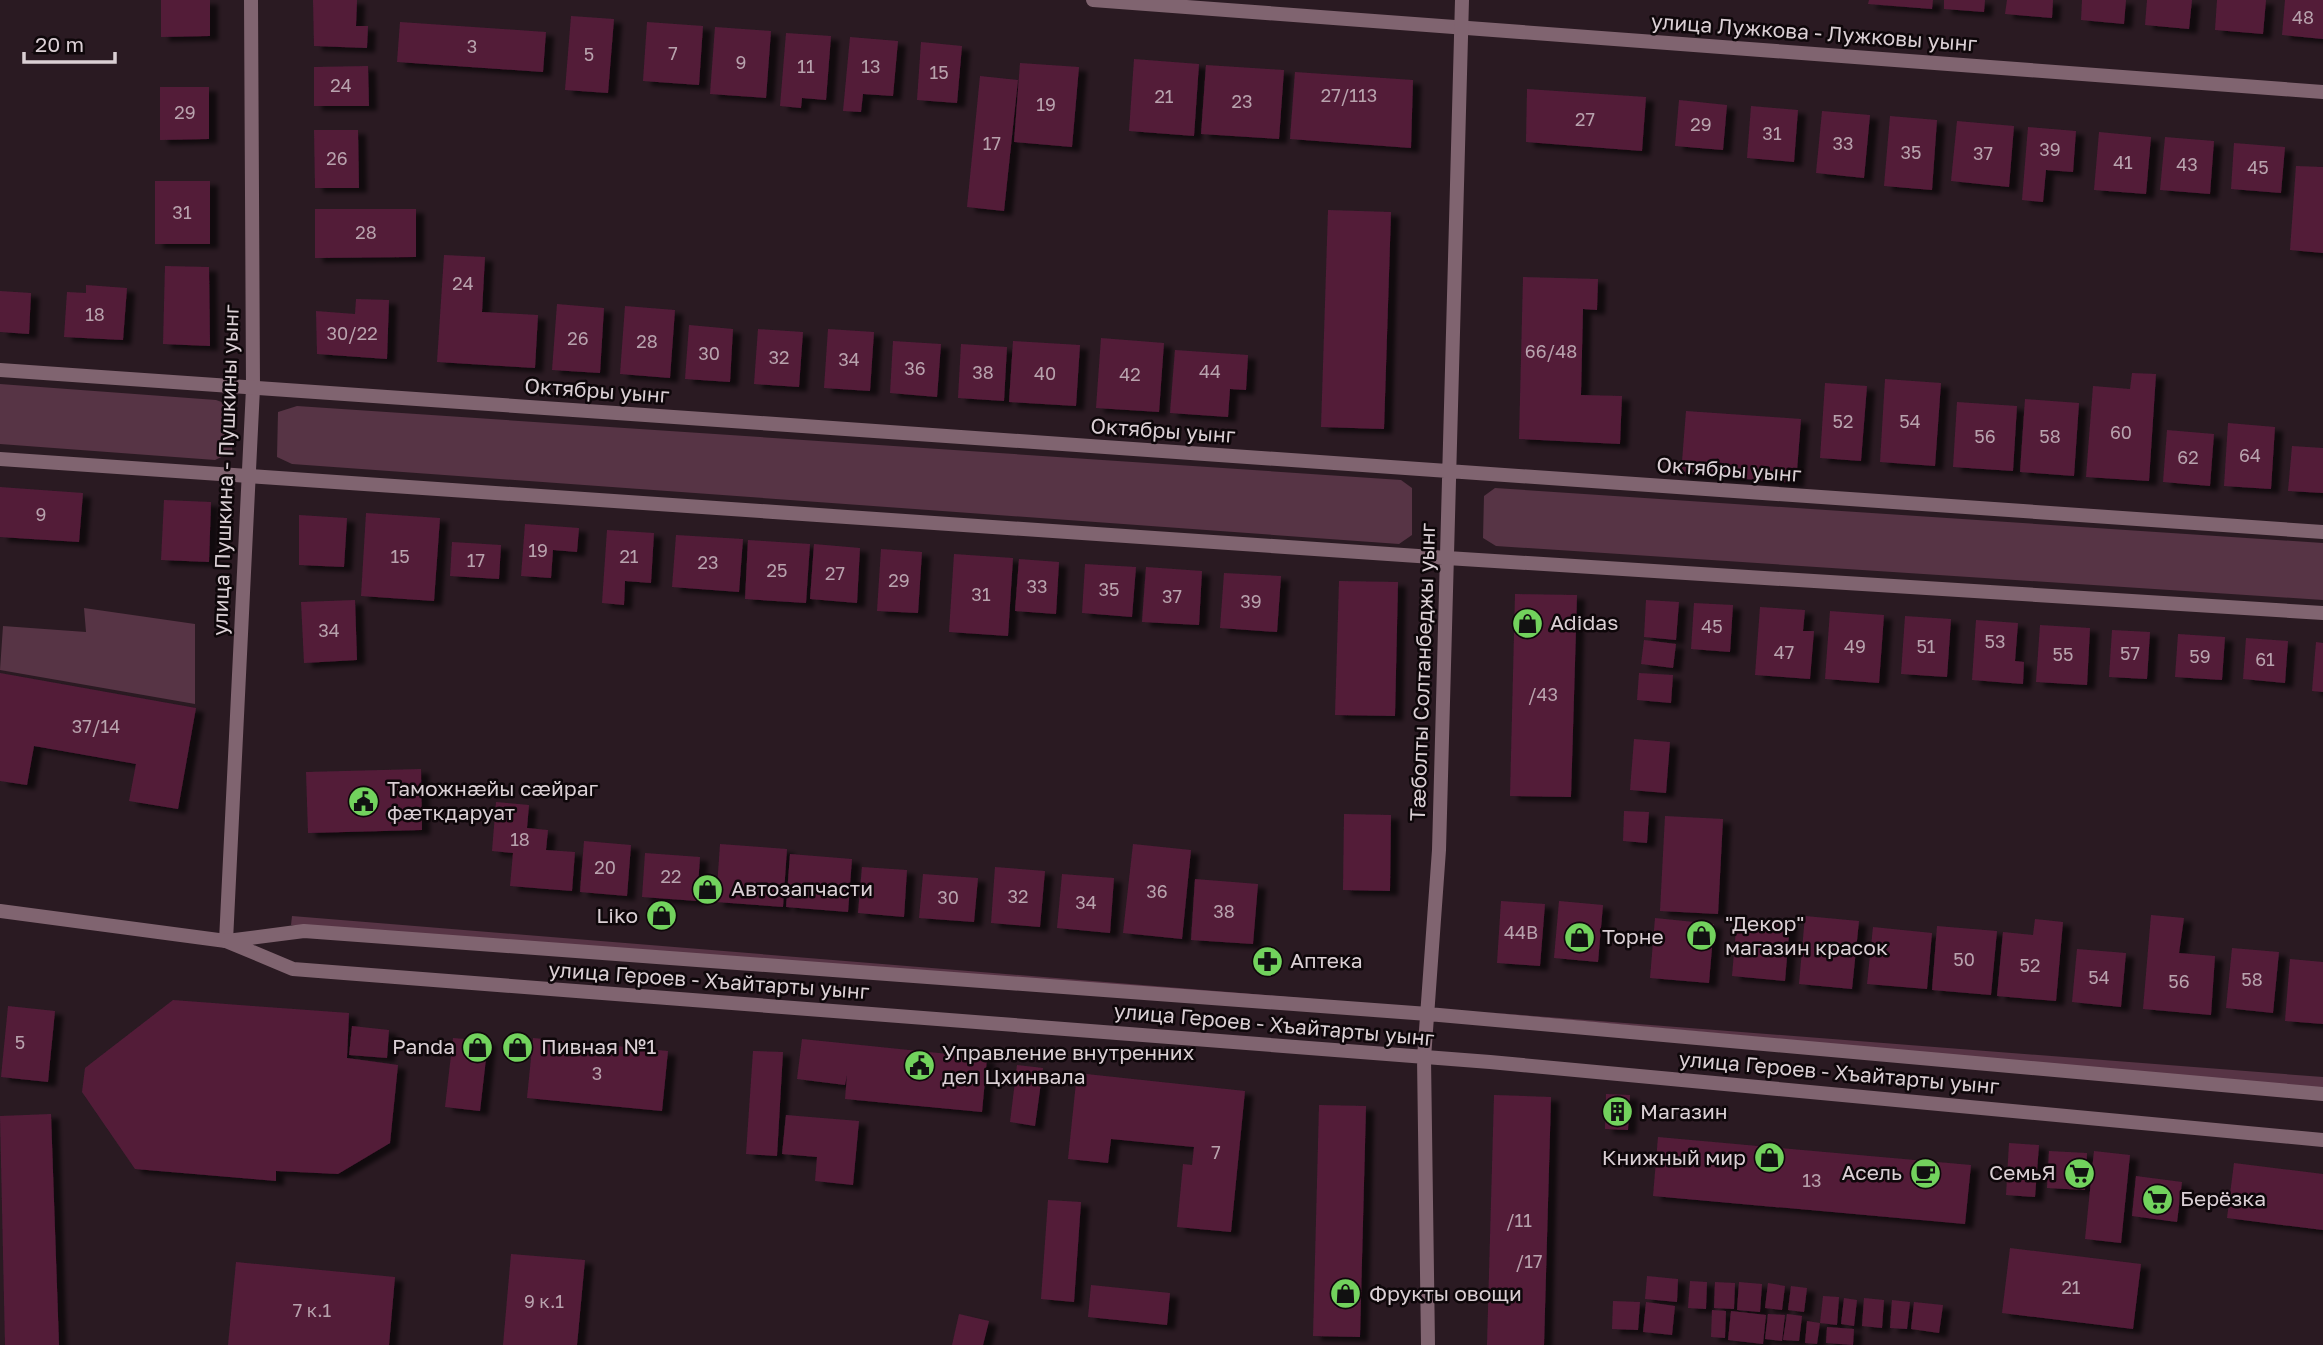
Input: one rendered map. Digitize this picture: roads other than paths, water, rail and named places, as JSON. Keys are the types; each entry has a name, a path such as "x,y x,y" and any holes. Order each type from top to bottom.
{"street":[{"name":"улица Пушкина - Пушкины уынг","path":"226,941 253,388 251,0"},
{"name":"улица Лужкова - Лужковы уынг","path":"1093,0 2323,92"},
{"name":"Тæболты Солтанбеджы уынг","path":"1428,1345 1424,1058 1439,850 1462,0"},
{"name":"Октябры уынг","path":"0,370 2323,532"},
{"path":"0,459 1447,558 2323,613"},
{"name":"улица Героев - Хъайтарты уынг","path":"0,911 226,941 303,931 1428,1014 2323,1094"},
{"name":"улица Героев - Хъайтарты уынг","path":"226,941 293,969 1424,1058 2211,1127 2323,1140"}],"place":[{"name":"Adidas","path":"1527,623"},
{"name":"Таможнæйы сæйраг фæткдаруат","path":"364,801"},
{"name":"Автозапчасти","path":"708,889"},
{"name":"Liko","path":"661,916"},
{"name":"\"Декор\" магазин красок","path":"1702,936"},
{"name":"Торне","path":"1579,937"},
{"name":"Аптека","path":"1267,961"},
{"name":"Panda","path":"478,1047"},
{"name":"Пивная №1","path":"518,1047"},
{"name":"Управление внутренних дел Цхинвала","path":"919,1065"},
{"name":"Магазин","path":"1617,1112"},
{"name":"Книжный мир","path":"1769,1158"},
{"name":"Асель","path":"1925,1173"},
{"name":"СемьЯ","path":"2079,1173"},
{"name":"Берёзка","path":"2157,1199"},
{"name":"Фрукты овощи","path":"1346,1294"}]}
